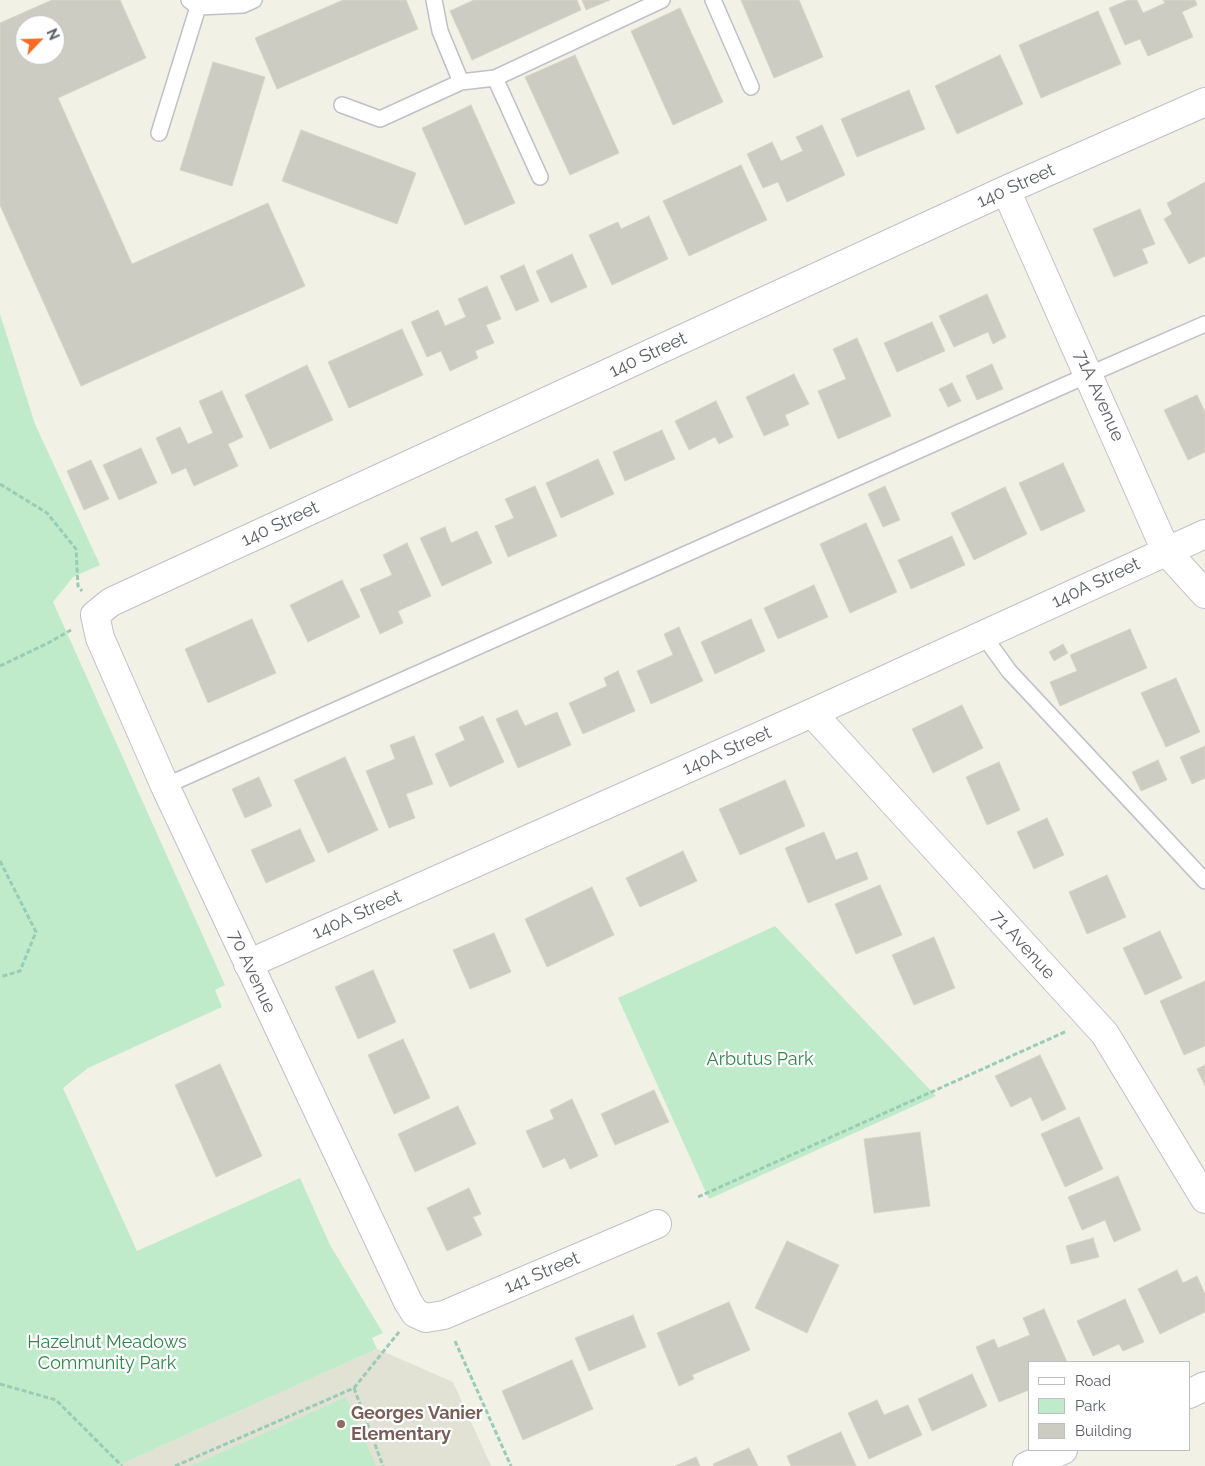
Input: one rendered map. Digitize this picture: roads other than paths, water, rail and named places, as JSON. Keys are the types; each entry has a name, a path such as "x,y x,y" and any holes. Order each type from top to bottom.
{"street":[{"name":"140 Street","path":"95,615 111,602 1006,190 1205,102"},
{"name":"71A Avenue","path":"1006,190 1090,374 1166,551 1205,594"},
{"name":"140A Street","path":"248,964 812,713 1205,534"},
{"name":"70 Avenue","path":"95,615 100,638 165,786 248,964 408,1302 415,1313 426,1318"},
{"name":"71 Avenue","path":"812,713 1105,1034 1205,1199"},
{"name":"141 Street","path":"426,1318 444,1315 657,1224"},
{"path":"1190,1394 1205,1386"},
{"path":"1027,1466 1061,1451"}],"lane":[{"path":"159,133 194,4 243,5 254,0"},
{"path":"434,0 440,31 461,82"},
{"path":"342,105 380,119 461,82 495,78 662,0"},
{"path":"713,0 751,87"},
{"path":"495,78 540,177"},
{"path":"165,786 1205,324"},
{"path":"983,635 1009,671 1205,881"}],"place":[{"name":"Georges Vanier Elementary","path":"341,1424"}],"park label":[{"name":"Arbutus Park","path":"760,1060"},
{"name":"Hazelnut Meadows Community Park","path":"107,1354"}]}
